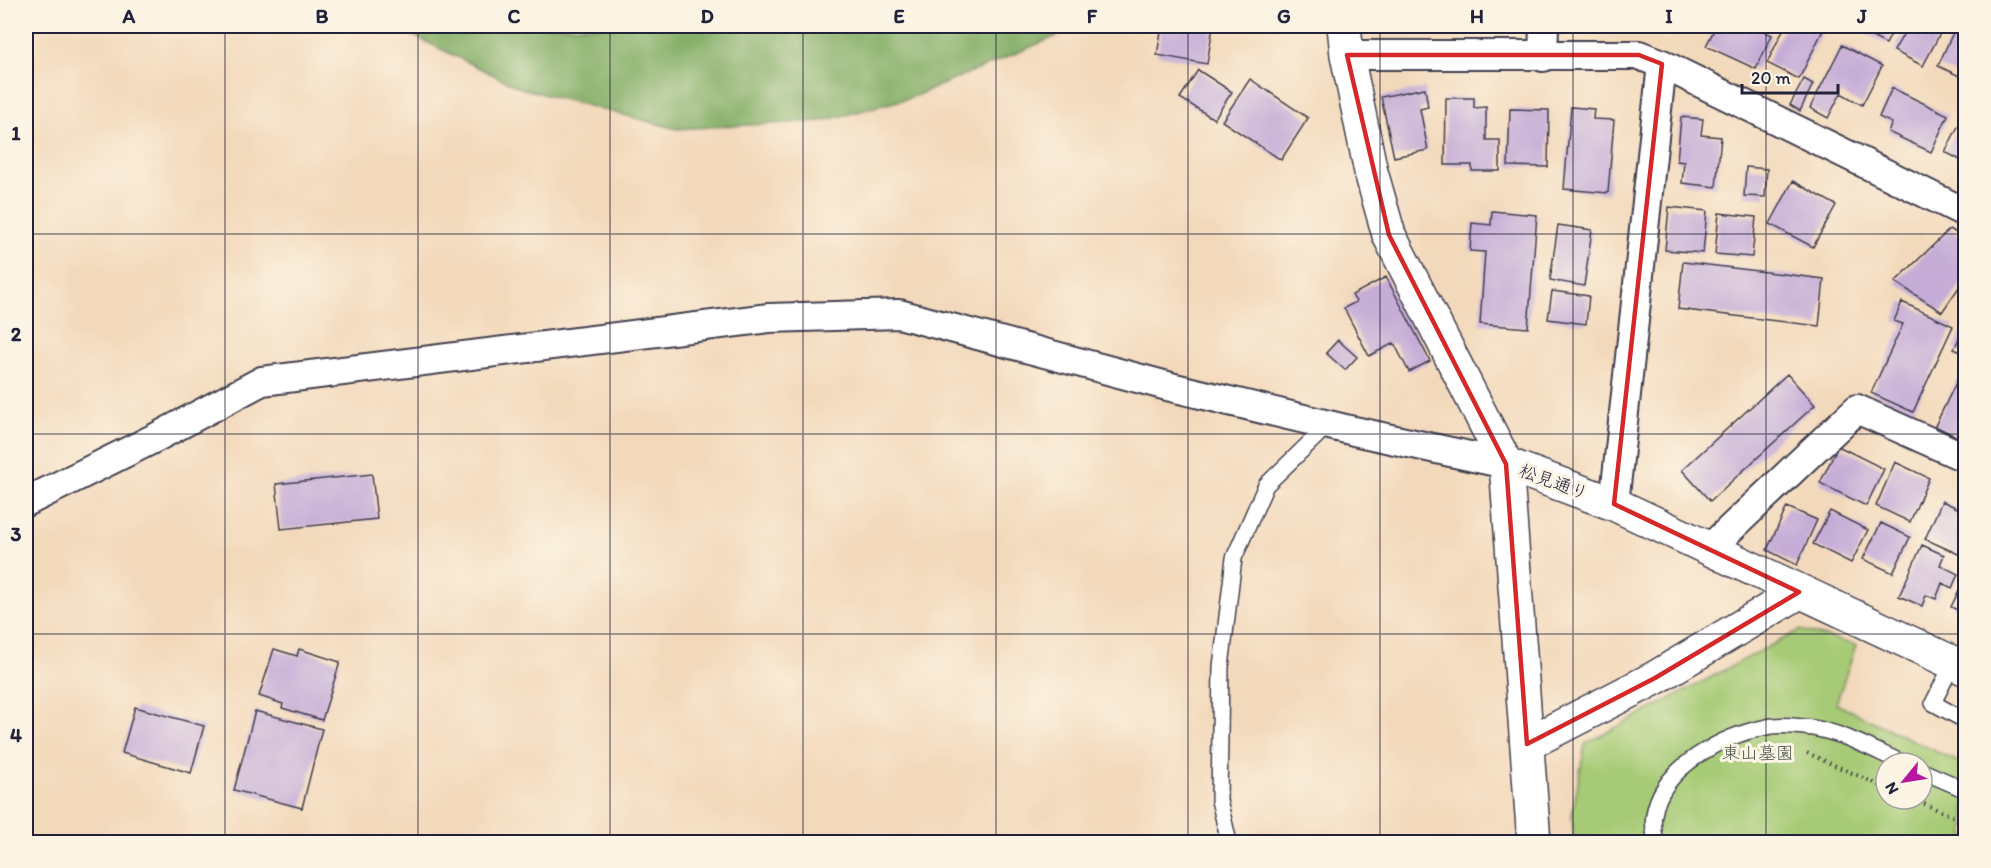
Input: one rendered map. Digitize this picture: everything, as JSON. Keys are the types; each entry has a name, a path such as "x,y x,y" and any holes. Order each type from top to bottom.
{"street":[{"path":"1543,57 1544,26"},
{"path":"1345,40 1543,57 1639,55 1662,64 1965,213"},
{"name":"松見通り","path":"1345,40 1371,172 1389,235 1506,464 1614,504 1959,666"},
{"path":"1614,504 1662,64"},
{"path":"26,502 156,438 262,381 769,318 899,314 1328,425 1506,464 1534,843"},
{"path":"1708,549 1857,409 1965,458"},
{"path":"1527,744 1655,678 1799,592"}],"lane":[{"path":"1229,843 1219,800 1221,667 1234,558 1266,485 1328,425"},
{"path":"1959,666 1933,703 1965,721"},
{"path":"1656,843 1654,815 1667,783 1689,763 1727,739 1769,726 1804,727 1831,732 1875,751"},
{"path":"1934,776 1965,790"}],"path":[{"path":"1798,750 1874,783"},
{"path":"1934,808 1965,822"}],"highlighted area":[{"path":"1347,55 1639,55 1662,64 1614,504 1799,592 1655,678 1527,744 1506,464 1389,235"}],"green space":[{"path":"394,26 1080,26 913,97 823,121 677,129 520,88"},
{"name":"東山墓園","path":"1800,630 1856,645 1836,704 1965,765 1965,842 1574,842 1572,815 1585,744"}],"building":[{"path":"1162,26 1213,26 1207,64 1157,55"},
{"path":"1441,26 1481,26 1481,30 1441,30"},
{"path":"1716,26 1753,26 1772,35 1756,69 1706,46"},
{"path":"1785,26 1825,26 1799,79 1767,63"},
{"path":"1860,26 1895,26 1886,44 1858,30"},
{"path":"1908,26 1944,26 1923,66 1894,51"},
{"path":"1956,26 1966,26 1966,79 1938,66"},
{"path":"1842,45 1882,66 1862,105 1841,93 1828,118 1810,108"},
{"path":"1198,70 1232,92 1214,119 1180,98"},
{"path":"1250,79 1308,118 1281,160 1222,121"},
{"path":"1804,79 1813,84 1800,111 1790,105"},
{"path":"1425,88 1428,107 1420,109 1428,150 1394,157 1381,97"},
{"path":"1892,88 1948,115 1931,152 1888,132 1892,123 1879,117"},
{"path":"1446,98 1474,98 1474,108 1486,107 1486,140 1500,140 1500,171 1472,171 1472,165 1445,165"},
{"path":"1571,107 1594,109 1593,119 1614,120 1608,193 1564,189"},
{"path":"1510,109 1549,110 1548,167 1508,166"},
{"path":"1966,111 1966,163 1945,152"},
{"path":"1681,117 1703,119 1701,135 1721,137 1716,187 1682,183 1684,162 1677,161"},
{"path":"1746,167 1767,169 1765,197 1744,196"},
{"path":"1793,181 1836,205 1813,247 1770,224"},
{"path":"1669,207 1707,211 1703,253 1665,250"},
{"path":"1492,211 1537,215 1528,328 1480,324 1485,252 1470,251 1472,223 1491,225"},
{"path":"1719,213 1756,217 1752,257 1715,254"},
{"path":"1558,225 1592,230 1584,286 1550,280"},
{"path":"1950,229 1966,239 1966,277 1942,312 1895,282"},
{"path":"1683,262 1824,279 1819,326 1678,309"},
{"path":"1386,277 1430,361 1409,372 1394,343 1369,356 1344,308 1356,302 1352,295"},
{"path":"1552,291 1589,296 1586,324 1548,319"},
{"path":"1902,302 1953,326 1913,412 1871,393 1903,324 1894,321"},
{"path":"1966,323 1966,354 1954,349"},
{"path":"1338,340 1357,357 1345,370 1326,353"},
{"path":"1966,362 1966,441 1935,426"},
{"path":"1787,374 1815,405 1710,501 1682,470"},
{"path":"1838,446 1884,469 1866,506 1820,483"},
{"path":"1895,462 1929,478 1910,522 1876,506"},
{"path":"372,474 377,519 281,529 276,484"},
{"path":"1942,501 1966,512 1965,557 1925,539"},
{"path":"1787,507 1817,520 1797,565 1767,550"},
{"path":"1830,511 1868,530 1851,563 1813,544"},
{"path":"1881,523 1910,537 1893,573 1863,559"},
{"path":"1922,545 1944,555 1940,565 1958,574 1952,588 1942,583 1936,599 1926,595 1922,606 1899,596"},
{"path":"1966,576 1966,614 1951,607"},
{"path":"274,649 297,656 299,649 340,662 322,720 282,708 283,704 259,696"},
{"path":"135,707 204,726 191,773 122,753"},
{"path":"255,711 322,729 302,808 234,790"}]}
